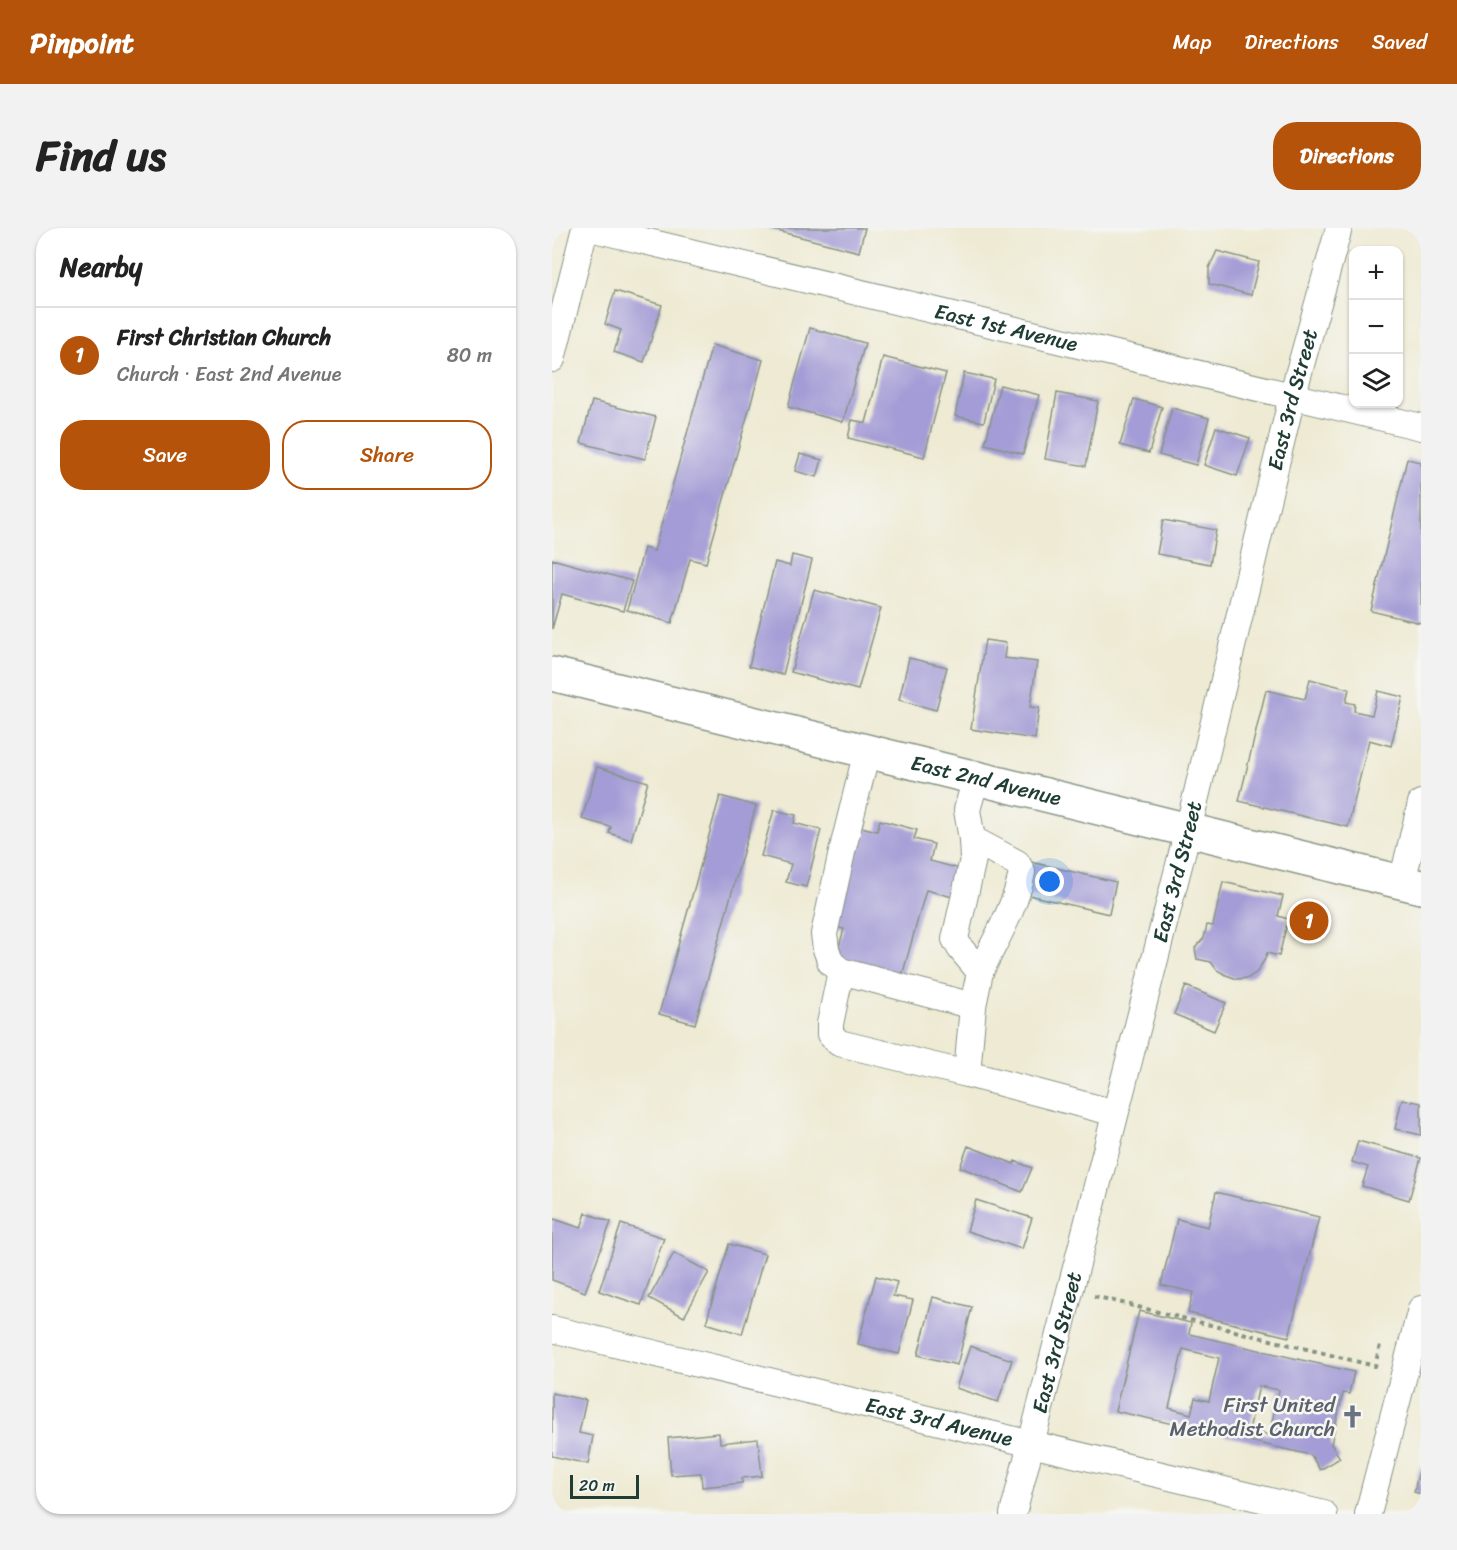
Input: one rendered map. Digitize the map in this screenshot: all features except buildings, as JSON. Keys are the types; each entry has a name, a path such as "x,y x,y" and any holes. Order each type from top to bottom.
{"main road":[{"name":"East 2nd Avenue","path":"552,675 1411,884"}],"street":[{"path":"552,359 587,228"},
{"name":"East 1st Avenue","path":"587,228 1421,427"},
{"name":"East 3rd Street","path":"1013,1514 1188,830 1293,397 1339,228"},
{"path":"867,751 824,934 831,963 841,971 973,1006"},
{"path":"976,778 967,810 973,860 955,939 980,972"},
{"path":"1411,884 1421,803"},
{"path":"967,1074 973,1006 980,972 1010,911 1020,885 1022,872 1017,863 972,839"},
{"path":"841,971 830,1024 830,1034 839,1043 1115,1113"},
{"path":"1368,1514 1421,1309"},
{"name":"East 3rd Avenue","path":"552,1329 1324,1514"}],"path":[{"path":"1071,1290 1375,1366 1380,1345"}],"place":[{"name":"First Christian Church","path":"1309,921"},
{"name":"First United Methodist Church","path":"1353,1417"}]}
